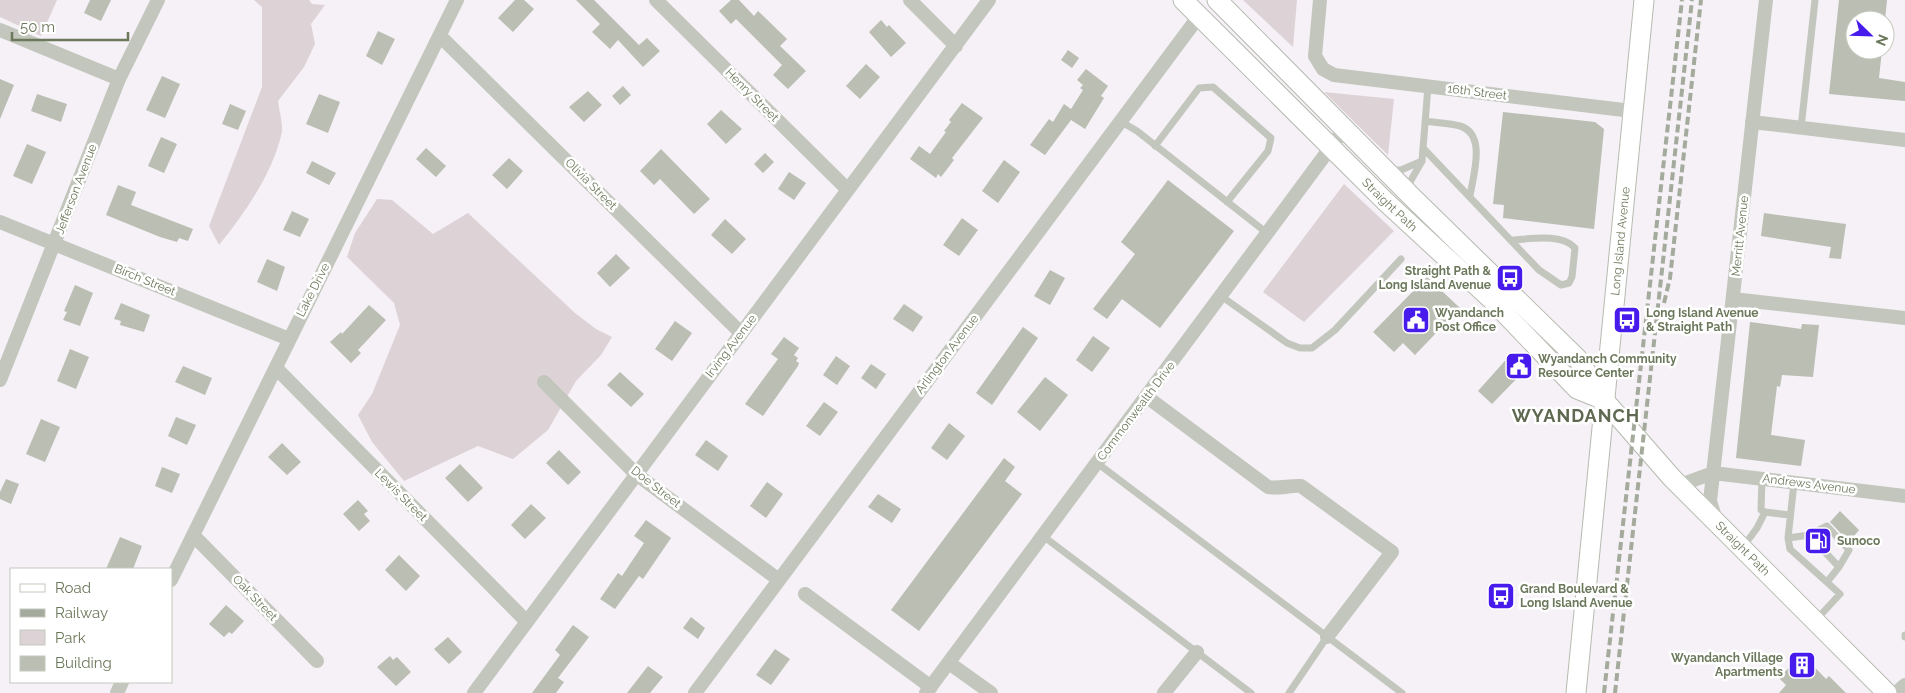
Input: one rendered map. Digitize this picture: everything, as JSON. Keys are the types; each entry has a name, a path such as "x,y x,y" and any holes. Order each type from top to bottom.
{"main road":[{"name":"Straight Path","path":"1183,0 1332,146 1386,202 1490,299 1577,389 1604,400"},
{"name":"Straight Path","path":"1217,0 1412,198 1578,359 1604,400 1680,486 1887,693"},
{"name":"Long Island Avenue","path":"1576,693 1644,0"}],"street":[{"name":"Jefferson Avenue","path":"0,380 119,79 158,0"},
{"name":"Lake Drive","path":"172,578 276,368 288,339 457,0"},
{"name":"Henry Street","path":"656,0 848,190"},
{"path":"910,0 956,46"},
{"name":"Irving Avenue","path":"474,693 990,0"},
{"name":"16th Street","path":"1320,0 1315,56 1322,69 1340,76 1632,111"},
{"name":"Merritt Avenue","path":"1716,521 1710,501 1766,0"},
{"name":"Arlington Avenue","path":"695,693 1199,16"},
{"path":"0,30 119,79"},
{"name":"Olivia Street","path":"440,36 741,333"},
{"path":"1752,122 1905,140"},
{"name":"Commonwealth Drive","path":"929,690 1345,128"},
{"name":"Birch Street","path":"0,222 288,339"},
{"path":"1733,299 1905,318"},
{"name":"Lewis Street","path":"276,368 527,622"},
{"name":"Doe Street","path":"544,382 636,474 779,580"},
{"path":"1147,397 1268,487 1301,486 1392,552 1327,637"},
{"path":"1680,486 1713,473"},
{"name":"Andrews Avenue","path":"1713,473 1905,496"},
{"name":"Oak Street","path":"193,535 317,661"},
{"path":"806,594 929,690"},
{"path":"1164,693 1197,652"},
{"path":"949,663 991,693"},
{"path":"1896,693 1905,685"}],"lane":[{"path":"1800,128 1815,0"},
{"path":"1155,146 1199,88 1213,86 1271,138 1268,151 1227,202"},
{"path":"1412,198 1410,182 1422,160 1428,86"},
{"path":"1120,121 1267,233"},
{"path":"1426,121 1462,126 1473,134 1476,145 1470,196"},
{"path":"1423,148 1551,280 1561,285 1569,283 1572,277 1575,248 1570,243 1552,239 1513,240"},
{"path":"1385,170 1400,170 1422,160"},
{"path":"1221,296 1287,343 1300,348 1312,348 1335,330 1401,259"},
{"path":"1097,463 1402,693"},
{"path":"1762,479 1761,510 1790,515"},
{"path":"1794,483 1788,538 1790,549 1840,594 1816,621"},
{"path":"1743,547 1757,528 1765,512"},
{"path":"1788,538 1809,535 1826,526 1849,550 1827,582"},
{"path":"1809,535 1839,567"},
{"path":"1044,536 1251,693"},
{"path":"1288,693 1327,637"}],"green space":[{"path":"0,0 57,0 41,36 0,17"},
{"path":"254,0 309,0 312,4 325,5 311,24 315,44 304,67 278,101 282,132 272,162 257,192 239,220 219,245 209,226 262,87 262,7"},
{"path":"1243,0 1297,0 1293,47"},
{"path":"1324,92 1394,99 1388,155"},
{"path":"1344,184 1394,231 1304,322 1263,292"},
{"path":"377,199 392,200 433,234 468,213 575,313 596,329 612,337 601,355 576,381 548,430 513,459 478,446 404,481 372,442 358,415 372,394 400,325 394,303 347,257 355,233"}],"building":[{"path":"90,0 111,0 101,21 84,13"},
{"path":"515,0 524,0 534,9 513,32 498,18"},
{"path":"576,0 594,0 639,45 647,38 660,51 643,67 618,40 610,49 592,32 600,24"},
{"path":"731,0 739,0 754,16 758,11 787,39 780,46 806,71 788,89 773,75 782,65 736,19 731,24 719,11"},
{"path":"1839,0 1887,0 1886,10 1845,10 1845,60 1881,60 1879,78 1905,82 1905,101 1829,94"},
{"path":"881,20 887,27 889,25 906,43 891,57 869,32"},
{"path":"378,31 395,39 382,65 366,56"},
{"path":"1068,50 1079,58 1072,68 1061,60"},
{"path":"866,64 880,77 860,99 846,86"},
{"path":"1086,69 1108,86 1101,96 1104,98 1085,129 1071,120 1045,155 1030,145 1049,119 1053,122 1064,104 1071,109 1083,90 1080,88 1083,85 1077,80"},
{"path":"162,76 180,84 165,118 146,110"},
{"path":"0,79 14,85 0,119"},
{"path":"623,86 631,95 620,105 612,96"},
{"path":"588,91 602,105 584,122 569,107"},
{"path":"37,94 67,104 61,122 31,111"},
{"path":"319,94 340,102 328,133 306,124"},
{"path":"962,103 983,118 952,158 954,160 941,177 938,174 936,178 910,159 919,146 930,154 946,132 944,131 951,122 949,120"},
{"path":"230,104 246,111 238,130 222,124"},
{"path":"721,110 742,129 726,144 707,124"},
{"path":"1503,112 1595,122 1604,129 1594,229 1503,218 1504,205 1493,204"},
{"path":"161,137 177,144 164,173 148,166"},
{"path":"27,144 46,152 32,184 13,176"},
{"path":"426,148 446,166 436,177 416,159"},
{"path":"661,149 710,199 694,214 660,179 654,185 640,171"},
{"path":"765,153 774,162 763,173 754,164"},
{"path":"509,158 523,171 507,189 492,175"},
{"path":"1004,160 1020,172 998,203 982,191"},
{"path":"312,161 336,173 329,185 306,173"},
{"path":"789,172 806,183 794,200 778,189"},
{"path":"1168,180 1234,231 1160,328 1122,299 1107,319 1093,309 1135,254 1121,242"},
{"path":"118,185 136,192 131,205 193,229 188,241 179,238 177,242 160,237 106,215"},
{"path":"292,211 309,219 300,237 283,230"},
{"path":"1764,213 1846,224 1841,259 1829,258 1831,247 1761,236"},
{"path":"962,218 978,230 959,256 943,245"},
{"path":"725,219 746,239 732,254 711,235"},
{"path":"616,254 630,268 610,287 597,273"},
{"path":"267,259 285,267 277,291 257,282"},
{"path":"1050,270 1065,278 1050,305 1034,296"},
{"name":"Wyandanch Post Office","path":"1427,277 1460,308 1415,355 1403,343 1394,352 1373,332"},
{"path":"75,285 93,293 80,326 63,320 67,312 64,311"},
{"path":"121,303 150,315 144,332 120,325 121,321 114,319"},
{"path":"904,304 923,317 913,332 893,319"},
{"path":"369,305 386,320 358,350 361,353 351,363 330,342 341,332 342,334"},
{"path":"675,321 692,333 672,361 655,349"},
{"path":"1750,322 1801,329 1802,324 1819,325 1813,377 1782,375 1780,387 1777,386 1771,435 1805,440 1801,466 1736,458"},
{"path":"1023,327 1038,338 992,405 976,393"},
{"path":"1093,336 1110,348 1092,372 1076,360"},
{"path":"784,337 799,348 794,355 798,358 796,361 799,363 763,416 745,404 778,359 771,354"},
{"path":"70,349 89,357 76,389 57,381"},
{"path":"1511,354 1526,369 1492,404 1478,391"},
{"path":"836,356 850,366 837,385 823,375"},
{"path":"871,364 886,374 876,389 861,378"},
{"path":"183,366 212,378 205,395 175,382"},
{"path":"620,372 644,394 631,407 607,385"},
{"path":"1045,377 1068,395 1040,431 1017,412"},
{"path":"824,402 838,412 820,436 806,426"},
{"path":"176,417 196,425 187,445 168,436"},
{"path":"41,419 60,427 45,462 26,454"},
{"path":"949,423 965,436 947,460 931,448"},
{"path":"706,440 728,456 718,471 695,455"},
{"path":"282,443 301,462 287,475 268,457"},
{"path":"559,450 581,472 568,485 546,463"},
{"path":"1004,458 1015,467 1005,481 1022,494 919,631 891,610"},
{"path":"460,464 483,488 468,502 445,478"},
{"path":"162,467 180,474 172,493 155,486"},
{"path":"6,479 19,484 11,504 0,499 0,492"},
{"path":"767,482 783,494 766,518 750,506"},
{"path":"878,494 901,509 892,523 868,507"},
{"path":"358,500 368,511 364,514 370,521 359,531 343,514"},
{"path":"531,504 546,518 525,539 511,525"},
{"path":"1840,511 1859,530 1849,542 1830,522"},
{"path":"646,520 671,538 643,579 639,576 615,609 600,599 618,573 622,576 644,543 634,536"},
{"path":"120,537 142,546 133,568 106,568"},
{"path":"399,555 420,576 406,591 385,570"},
{"path":"226,605 244,621 232,634 229,632 224,637 209,624"},
{"path":"691,617 705,628 698,639 683,628"},
{"path":"573,625 589,637 558,678 564,682 556,693 532,693 560,655 555,650"},
{"path":"448,637 462,652 449,664 434,649"},
{"path":"775,649 790,659 771,685 756,675"},
{"name":"Wyandanch Village Apartments","path":"1802,654 1826,679 1829,676 1846,693 1779,693 1786,685 1779,678"},
{"path":"390,656 393,660 397,657 411,672 396,686 377,667"},
{"path":"648,666 663,677 650,693 627,693"}],"railway":[{"path":"1604,693 1682,0"},
{"path":"1615,693 1692,0"},
{"path":"1664,303 1670,278 1701,0"}],"place":[{"name":"Straight Path & Long Island Avenue","path":"1510,278"},
{"name":"Wyandanch Post Office","path":"1416,320"},
{"name":"Long Island Avenue & Straight Path","path":"1627,320"},
{"name":"Wyandanch Community Resource Center","path":"1519,366"},
{"name":"Sunoco","path":"1818,541"},
{"name":"Grand Boulevard & Long Island Avenue","path":"1501,596"},
{"name":"Wyandanch Village Apartments","path":"1802,665"}],"district":[{"name":"WYANDANCH","path":"1576,416"}]}
